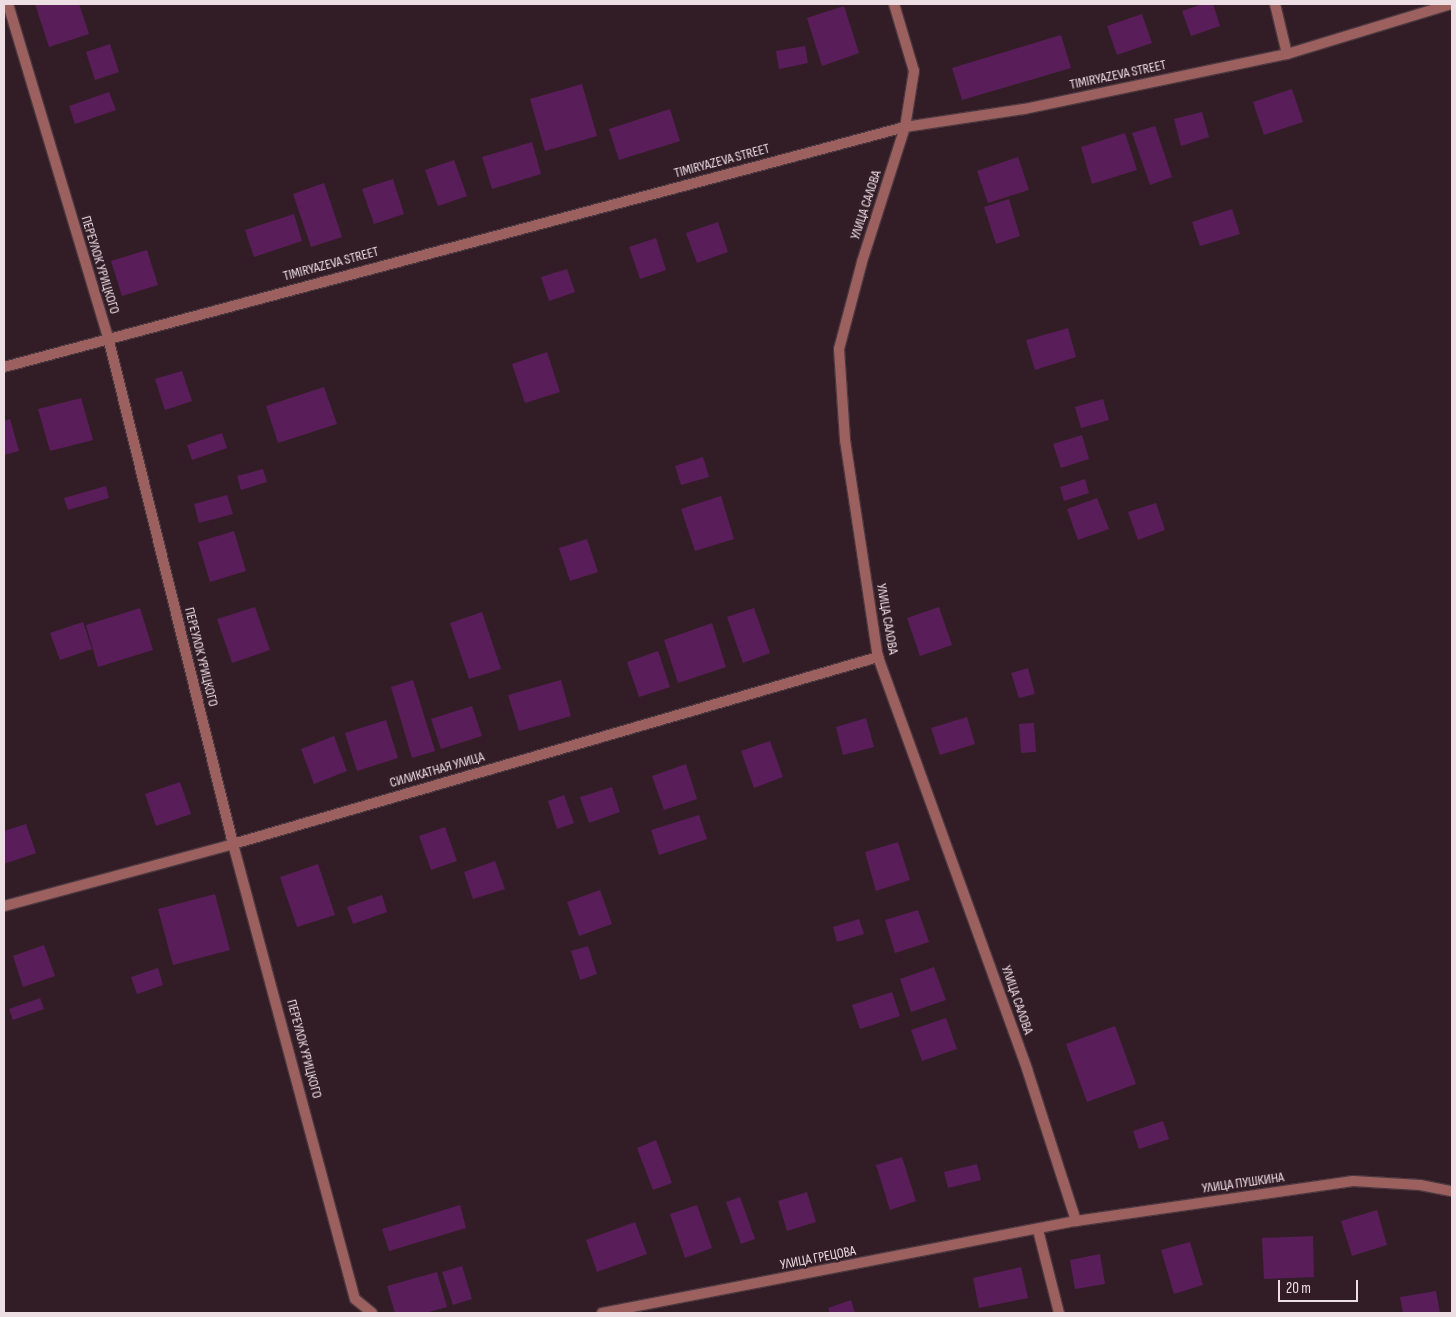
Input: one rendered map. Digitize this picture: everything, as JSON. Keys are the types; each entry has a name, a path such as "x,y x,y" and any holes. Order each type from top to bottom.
{"street":[{"name":"ПЕРЕУЛОК УРИЦКОГО","path":"8,4 108,337 233,844 355,1299 372,1313"},
{"name":"УЛИЦА САЛОВА","path":"894,4 914,71 905,127 862,262 839,349 846,440 878,656 1020,1050 1076,1221"},
{"path":"1275,4 1287,54"},
{"name":"TIMIRYAZEVA STREET","path":"4,366 905,127 1024,109 1287,54 1452,4"},
{"name":"СИЛИКАТНАЯ УЛИЦА","path":"4,906 233,844 878,656"},
{"name":"УЛИЦА ПУШКИНА","path":"1038,1230 1076,1221 1353,1181 1420,1185 1452,1191"},
{"path":"1038,1230 1059,1313"},
{"name":"УЛИЦА ГРЕЦОВА","path":"602,1313 1038,1230"}],"building":[{"path":"35,4 79,4 89,34 49,47"},
{"path":"1202,4 1213,4 1220,26 1191,36 1182,11"},
{"path":"844,6 859,53 822,66 807,18"},
{"path":"1142,14 1152,43 1117,55 1107,26"},
{"path":"1061,35 1071,68 962,100 952,68"},
{"path":"110,44 119,72 95,80 86,52"},
{"path":"805,46 808,63 779,69 776,51"},
{"path":"582,84 597,136 545,151 530,99"},
{"path":"1292,89 1303,122 1264,135 1253,102"},
{"path":"109,92 116,110 75,124 69,106"},
{"path":"670,109 680,141 619,160 609,129"},
{"path":"1202,112 1209,137 1181,146 1174,119"},
{"path":"1155,126 1172,177 1150,185 1132,133"},
{"path":"1125,133 1137,170 1092,184 1081,147"},
{"path":"532,142 541,174 492,189 482,157"},
{"path":"1018,157 1029,190 988,203 977,171"},
{"path":"454,160 467,196 438,206 425,170"},
{"path":"393,179 404,214 374,224 362,189"},
{"path":"324,183 342,237 311,247 293,194"},
{"path":"1009,199 1020,236 996,244 984,207"},
{"path":"1232,209 1240,234 1200,246 1192,222"},
{"path":"294,214 302,241 254,257 245,230"},
{"path":"718,222 728,252 697,263 686,233"},
{"path":"656,238 666,270 640,279 629,247"},
{"path":"147,250 158,285 122,296 111,261"},
{"path":"567,269 575,292 549,301 541,277"},
{"path":"1068,328 1076,357 1035,370 1026,340"},
{"path":"547,352 560,392 525,403 512,364"},
{"path":"182,371 192,401 165,410 155,379"},
{"path":"324,387 337,424 278,443 266,406"},
{"path":"81,398 93,440 50,451 38,409"},
{"path":"1103,399 1109,420 1081,428 1075,407"},
{"path":"10,419 19,451 4,455 4,421"},
{"path":"222,433 227,448 192,460 187,445"},
{"path":"1082,435 1089,459 1061,468 1053,444"},
{"path":"703,457 709,477 681,485 675,466"},
{"path":"263,469 267,482 241,490 237,476"},
{"path":"1085,479 1089,493 1064,501 1060,487"},
{"path":"106,486 109,498 68,510 64,498"},
{"path":"227,495 233,514 199,523 194,504"},
{"path":"721,496 734,539 695,551 681,509"},
{"path":"1097,498 1109,529 1078,540 1067,509"},
{"path":"1156,503 1165,530 1138,540 1128,512"},
{"path":"234,531 246,571 210,582 198,542"},
{"path":"587,539 598,572 570,581 559,548"},
{"path":"255,607 270,650 232,663 217,619"},
{"path":"939,607 952,645 920,656 907,618"},
{"path":"140,608 153,650 98,667 86,625"},
{"path":"754,608 770,653 743,663 727,617"},
{"path":"482,612 501,669 469,679 450,623"},
{"path":"83,622 92,649 60,660 50,633"},
{"path":"712,623 726,667 678,683 664,640"},
{"path":"658,651 670,687 639,697 627,662"},
{"path":"1028,668 1035,694 1019,698 1011,673"},
{"path":"413,680 435,751 412,758 391,687"},
{"path":"561,680 571,716 519,731 508,695"},
{"path":"472,706 482,736 441,749 431,719"},
{"path":"967,717 975,744 940,755 931,728"},
{"path":"866,718 874,747 843,755 836,727"},
{"path":"386,720 398,758 357,771 345,733"},
{"path":"1034,723 1036,752 1021,753 1019,724"},
{"path":"334,736 347,771 314,784 301,749"},
{"path":"770,741 783,777 754,788 741,751"},
{"path":"686,764 697,799 664,810 652,776"},
{"path":"180,782 191,814 156,826 145,794"},
{"path":"612,787 620,812 589,823 580,797"},
{"path":"564,795 574,823 557,829 548,801"},
{"path":"699,815 707,839 659,855 651,830"},
{"path":"26,824 36,853 4,864 4,831"},
{"path":"445,827 457,861 431,870 419,836"},
{"path":"898,842 910,880 876,891 865,852"},
{"path":"495,861 505,889 473,899 464,872"},
{"path":"318,864 335,915 297,927 280,877"},
{"path":"600,890 612,924 579,936 567,902"},
{"path":"215,894 230,950 173,965 158,909"},
{"path":"382,895 387,912 353,924 347,907"},
{"path":"918,910 929,942 895,953 885,920"},
{"path":"859,919 864,934 837,942 833,927"},
{"path":"44,945 55,976 23,987 13,956"},
{"path":"588,946 597,974 580,980 571,951"},
{"path":"934,967 946,1000 911,1012 900,979"},
{"path":"158,968 163,985 137,994 131,977"},
{"path":"892,992 900,1016 860,1029 852,1005"},
{"path":"40,998 44,1009 13,1020 9,1009"},
{"path":"946,1018 957,1049 922,1061 911,1030"},
{"path":"1115,1026 1136,1084 1087,1102 1066,1044"},
{"path":"1163,1121 1169,1139 1139,1149 1133,1131"},
{"path":"656,1140 672,1183 653,1190 637,1148"},
{"path":"902,1157 916,1201 890,1210 876,1165"},
{"path":"977,1164 981,1180 948,1188 944,1172"},
{"path":"807,1192 816,1222 787,1231 778,1201"},
{"path":"740,1197 755,1239 741,1244 726,1202"},
{"path":"460,1205 466,1228 389,1251 382,1229"},
{"path":"697,1205 712,1248 685,1258 670,1214"},
{"path":"1377,1210 1387,1245 1352,1256 1341,1221"},
{"path":"635,1222 647,1254 597,1272 586,1240"},
{"path":"1313,1236 1314,1277 1264,1279 1262,1238"},
{"path":"1190,1242 1203,1285 1174,1294 1161,1250"},
{"path":"1100,1254 1105,1284 1075,1289 1070,1260"},
{"path":"462,1266 472,1299 453,1305 442,1272"},
{"path":"1021,1267 1028,1298 979,1308 973,1278"},
{"path":"437,1272 447,1307 425,1313 395,1313 387,1286"},
{"path":"1436,1291 1440,1313 1403,1313 1400,1297"},
{"path":"851,1300 855,1313 830,1313 828,1308"}]}
